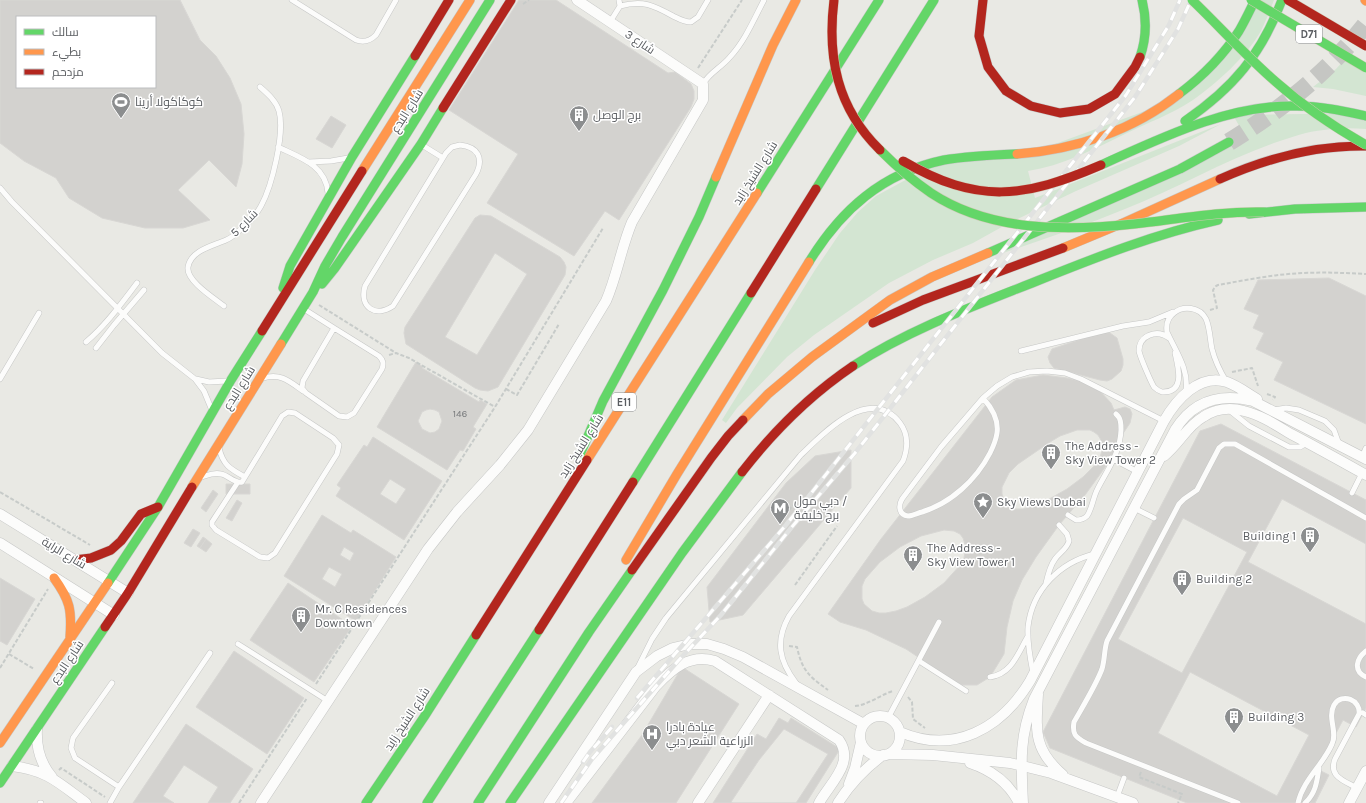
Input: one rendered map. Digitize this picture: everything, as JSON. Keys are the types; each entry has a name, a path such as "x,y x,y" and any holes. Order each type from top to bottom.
{"main road":[{"path":"281,300 284,283 290,266 328,198 449,0"},
{"name":"شارع البدع","path":"0,743 158,507 231,380 470,0"},
{"name":"شارع البدع","path":"0,783 128,593 197,478 313,292 325,266 342,237 490,0"},
{"path":"313,292 335,268 421,144 511,0"},
{"path":"560,502 603,401 663,290 699,217 773,45 796,0"},
{"path":"834,0 831,37 833,62 844,98 856,120 879,149 903,173 935,195 970,212 1012,224 1047,228 1083,228 1130,224 1217,212 1264,212 1327,207 1366,207"},
{"name":"شارع الشيخ زايد","path":"366,803 424,717 879,0"},
{"path":"427,803 596,541 934,0"},
{"path":"983,0 979,21 979,34 983,59 990,73 998,84 1019,101 1044,111 1058,112 1081,111 1092,108 1112,98 1127,81 1136,66 1146,37 1146,12 1142,0"},
{"path":"1192,0 1212,18 1264,72 1328,122 1366,145"},
{"name":"D71","path":"1251,0 1366,68"},
{"path":"589,632 596,612 677,474 820,244 837,221 858,201 887,181 920,166 957,158 1012,155 1049,150 1083,142 1133,123 1154,112 1178,96 1209,69 1238,33 1255,0"},
{"path":"879,149 924,173 951,185 980,191 1009,192 1038,188 1069,178 1141,146 1199,113 1236,80 1256,54 1272,26 1282,0"},
{"name":"D71","path":"1288,0 1366,46"},
{"path":"1141,146 1212,119 1267,107 1323,107 1366,116"},
{"path":"478,803 589,632 711,458 747,414 773,389 800,366 869,314 911,288 932,277 1180,169 1229,142"},
{"path":"831,344 915,303 1080,242 1256,164 1306,150 1366,145"},
{"path":"510,803 699,529 741,472 775,432 819,392 868,357 920,328 976,304 1135,242 1160,234 1212,221 1264,212"},
{"path":"75,560 91,558 111,550 121,540 141,514 158,507"},
{"path":"54,578 65,592 69,600 72,616 70,640"}],"street":[{"name":"شارع 3","path":"577,0 703,84"},
{"path":"261,803 428,549 457,512 515,448 540,411 606,301 612,287 625,239 632,222 703,100 703,84"},
{"path":"900,732 920,740 954,740 975,733 994,721 1011,707 1034,674 1164,421 1178,401 1186,393 1209,381 1226,382 1240,388 1271,409"},
{"path":"1023,803 1021,748 1029,710 1039,687 1176,429 1189,413 1198,406 1219,398 1242,398 1252,400 1340,445 1365,455"},
{"path":"1160,460 1174,448 1190,426 1196,421 1211,412 1228,409 1245,411 1253,414 1364,474"},
{"path":"1164,421 1176,429"},
{"path":"1112,521 1133,511"},
{"name":"شارع الراية","path":"0,514 128,593"},
{"path":"0,543 114,615"},
{"path":"549,803 636,672 657,656 673,648 690,644 707,644 724,649 743,657 864,724"},
{"path":"566,803 656,686 673,670 690,660 698,658 707,658 715,661 839,740 845,751 844,764 819,803"},
{"path":"1039,687 1037,728 1040,743 1048,761 1066,778"},
{"path":"698,803 769,695"},
{"path":"838,803 862,772 895,748 899,741 900,732 893,721 882,716 875,717 864,724 861,730 861,742 855,768 845,793"},
{"path":"37,729 37,744 44,766 54,778 86,803"},
{"path":"861,742 870,753 876,755 955,758 1010,763 1066,778 1133,803"},
{"path":"955,758 980,766 991,772 1002,780 1019,803"},
{"path":"12,766 33,770 54,778"},
{"path":"1349,803 1366,771"}],"lane":[{"path":"292,0 361,42 372,39 376,35 396,0"},
{"path":"610,22 620,6 619,0"},
{"path":"620,6 631,3 647,4 655,6 683,21 691,22 698,17 708,0"},
{"path":"703,84 711,74 736,50 764,0"},
{"name":"شارع 5","path":"224,306 193,281 188,275 188,268 190,261 196,254 206,248 228,240 240,230 251,219 267,192 278,147 280,126 279,111 274,101 260,87"},
{"path":"421,144 442,158"},
{"path":"460,144 469,146 475,151 479,158 480,167 393,306 386,311 377,312 370,309 364,302 362,294 365,286 442,158 452,147 460,144"},
{"path":"278,147 310,162 321,174 328,190 328,198"},
{"path":"310,162 331,161 352,157"},
{"path":"0,190 162,353 195,379 208,398 212,412"},
{"path":"86,342 103,326 138,283"},
{"path":"96,348 144,290"},
{"path":"256,383 264,378 276,376 282,377 339,416 347,417 354,413 382,369 384,364 379,356 303,308"},
{"path":"1020,351 1123,326 1149,322 1179,309 1188,308 1201,313 1206,319 1215,358 1226,382"},
{"path":"1171,342 1166,327 1174,312"},
{"path":"0,379 39,313"},
{"path":"303,391 303,381 334,328"},
{"path":"1175,348 1179,374 1178,384 1172,391 1162,392 1154,386 1140,352 1142,341 1151,334 1163,334 1168,337 1175,348 1185,369 1187,377 1186,393"},
{"path":"983,398 992,408 997,420 997,434 986,460 967,485 942,504 913,515 908,516 903,514 899,504 941,447 983,398 997,386 1012,377 1029,372 1059,372 1082,379 1164,421"},
{"path":"195,379 209,382 231,380"},
{"path":"636,672 652,639 666,618 800,456 824,434 858,411 868,408 877,409 887,412 895,417 901,424 906,433 908,442 907,452 903,461 789,616 782,631 780,648 783,659 787,670 803,690"},
{"path":"1271,409 1293,409 1306,412 1325,421 1334,430 1340,445"},
{"path":"288,412 295,413 334,438 339,445 337,454 274,553 268,558 260,557 216,530 212,525 212,522 238,482 242,482 282,416 288,412"},
{"path":"1068,515 1076,520 1085,518 1088,515 1097,489 1112,459 1118,451 1121,434 1120,420 1116,414"},
{"path":"218,444 221,456 225,463 231,469 245,477"},
{"path":"1238,803 1079,739 1075,735 1073,728 1074,722 1100,673 1104,663 1107,641 1179,504 1196,490 1219,448 1224,444 1235,444 1366,518"},
{"path":"1112,459 1138,472"},
{"path":"197,478 218,473 238,482"},
{"path":"1352,493 1364,474"},
{"path":"1133,511 1154,518"},
{"path":"1046,584 1052,563 1066,548 1069,541 1067,534 1059,525"},
{"path":"1034,674 1028,635 1032,608 1038,596 1046,584 1067,564 1077,559 1096,554"},
{"path":"888,718 939,622"},
{"path":"990,677 997,676 1008,669 1028,635"},
{"path":"238,644 328,701"},
{"path":"1366,652 1358,660 1357,666 1359,672 1366,677"},
{"path":"110,802 210,653"},
{"path":"919,661 966,691"},
{"path":"112,683 73,738 70,748 74,758 119,787"},
{"path":"1298,803 1307,782 1319,767 1333,741 1334,733 1331,718 1333,707 1341,699 1352,700 1359,707 1359,714 1335,759 1333,770 1335,775 1339,778 1357,788"},
{"path":"1305,803 1314,790 1319,767"},
{"path":"1117,797 1124,778"}],"path":[{"path":"692,77 742,0"},
{"path":"239,803 495,407 603,228"},
{"path":"1201,313 1217,308 1213,290 1218,285 1272,276 1303,273 1334,272 1366,274"},
{"path":"314,314 318,305 396,353 409,358 495,407"},
{"path":"506,389 517,395 558,324"},
{"path":"382,359 388,355 396,353"},
{"path":"785,515 794,504"},
{"path":"795,585 837,526"},
{"path":"0,668 54,578"},
{"path":"780,648 789,646 797,647 805,669 812,679 830,692"},
{"path":"9,654 45,676"},
{"path":"855,706 865,704 886,693 894,691 909,698 912,702 913,720 924,728 930,728"},
{"path":"1144,766 1139,777 1182,794 1178,803"},
{"path":"54,778 61,768 110,802"}],"green space":[{"path":"1262,0 1274,0 1261,31 1255,41 1239,60 1212,86 1185,105 1090,151 1041,169 1028,171 1035,198 1221,124 1179,146 1076,191 1009,223 973,243 933,260 889,283 814,335 787,357 737,408 726,423 722,420 815,270 840,233 858,212 876,196 937,163 1044,148 1175,100"},
{"path":"1344,60 1366,73 1366,96 1333,89 1313,87 1336,69"},
{"path":"1366,113 1366,129 1350,128 1311,132 1274,143 1236,158 1163,193 1125,209 991,257 1217,154 1246,138 1233,115"}],"building":[{"name":"كوكاكولا أرينا","path":"0,0 180,0 200,40 216,56 230,78 241,104 244,134 242,164 236,187 209,160 178,190 210,220 183,228 145,228 102,218 69,198 56,178 24,161 0,143"},
{"name":"برج الوصل","path":"519,0 556,0 668,73 675,72 691,84 694,91 694,99 691,107 619,220 605,211 574,256 487,203 518,154 449,110"},
{"path":"331,116 346,125 332,148 316,139"},
{"path":"480,215 491,216 560,257 566,267 565,275 498,387 488,391 475,388 406,344 404,333 405,327 475,218","holes":["495,253 527,274 477,355 445,337"]},
{"path":"1329,278 1366,296 1366,424 1274,380 1283,362 1256,349 1264,333 1253,328 1259,315 1244,309 1258,280"},
{"path":"1102,332 1110,333 1117,338 1123,359 1121,371 1112,379 1107,381 1100,380 1054,368 1050,363 1048,357 1052,349"},
{"path":"416,362 423,367 422,368 479,402 480,400 487,404 473,427 476,429 463,451 460,450 447,470 377,427","holes":["430,409 439,412 442,421 439,429 430,433 422,429 418,421 422,412"]},
{"path":"1043,375 1084,382 1099,390 1111,403 1114,410 1125,407 1130,409 1132,414 1130,423 1106,466 1085,495 1059,525 1036,557 1022,580 1013,601 1007,627 1004,654 990,677 977,685 962,685 940,675 927,663 906,649 866,630 840,622 828,614 881,539 992,397 1016,380"},
{"path":"1221,424 1366,500 1366,708 1356,727 1343,720 1317,769 1329,775 1315,803 1187,803 1050,748 1043,732 1200,431"},
{"name":"The Address - Sky View Tower 2","path":"1077,430 1090,430 1098,435 1101,440 1102,451 1094,466 1083,477 1067,489 1044,502 1023,509 1009,507 1004,501 1002,487 1009,473 1018,464 1050,442 1060,436"},
{"path":"373,437 442,481 404,540 336,496 341,488 337,485 364,445 367,447","holes":["390,479 406,489 396,504 380,494"]},
{"name":"دبي مول / برج خليفة","path":"851,450 851,488 743,615 710,622 707,587 786,483 815,456"},
{"path":"226,484 250,484 250,494 226,494"},
{"path":"213,490 218,494 206,512 201,508"},
{"name":"Building 1","path":"1282,499 1366,544 1366,624 1248,562"},
{"path":"237,500 242,503 232,521 226,518"},
{"path":"322,515 351,533 353,530 396,557 356,621 284,576","holes":["344,547 354,553 350,561 340,555","329,567 342,574 335,587 322,579"]},
{"name":"Building 2","path":"1183,518 1247,552 1182,673 1118,639"},
{"path":"193,529 200,533 191,547 184,543"},
{"name":"The Address - Sky View Tower 1","path":"944,530 954,531 960,534 966,547 962,563 944,583 925,597 896,611 879,613 872,611 864,604 862,599 862,586 865,579 880,562 900,547 921,536"},
{"path":"203,537 206,539 200,548 197,546"},
{"path":"206,539 212,544 206,552 200,548"},
{"path":"0,578 35,599 7,645 0,641"},
{"name":"Mr. C Residences Downtown","path":"288,583 352,626 314,682 250,640"},
{"path":"234,651 304,698 267,754 196,707"},
{"path":"682,667 739,704 676,803 592,803 642,735"},
{"name":"Building 3","path":"1190,672 1309,735 1277,796 1158,733"},
{"path":"779,718 788,723 791,718 840,749 806,803 713,803 757,734 766,739"},
{"path":"186,724 253,769 230,803 208,803 218,787 184,765 163,796 174,803 133,803"},
{"path":"784,729 828,754 796,803 731,802 759,760"}],"tunnel":[{"path":"1229,142 1267,117 1303,89 1336,58 1366,24"}],"railway":[{"path":"637,698 786,525 1126,95 1169,25 1180,0"},
{"path":"561,803 592,759 678,661 721,615 791,528 855,453 1135,97 1178,29 1191,0"},
{"path":"583,762 612,727"}],"traffic: fast":[{"path":"281,344 313,292 325,266 342,237 490,0"},
{"path":"757,193 879,0"},
{"path":"816,189 934,0"},
{"path":"1140,57 1146,28 1142,0"},
{"path":"1192,0 1254,62 1286,91 1319,116 1366,145"},
{"path":"1251,0 1366,68"},
{"path":"1179,94 1204,73 1226,49 1239,31 1255,0"},
{"path":"1185,121 1217,96 1244,69 1265,37 1282,0"},
{"path":"283,288 290,266 352,157 415,56"},
{"path":"1101,165 1196,125 1247,111 1272,107 1306,106 1332,109 1366,116"},
{"path":"322,284 335,268 421,144 443,108"},
{"path":"988,253 1180,169 1229,142"},
{"path":"880,150 904,173 931,193 954,206 1003,222 1055,228 1082,228 1134,224 1215,214 1264,212"},
{"path":"809,262 821,243 849,210 882,184 901,174 944,160 1017,154"},
{"path":"579,457 603,401 663,290 699,217 716,177"},
{"path":"1249,214 1295,209 1366,207"},
{"path":"853,366 920,329 1082,263 1149,239 1218,220"},
{"path":"633,482 751,293"},
{"path":"108,583 158,507 231,380 262,331"},
{"path":"510,803 682,553 742,472"},
{"path":"478,803 589,632 632,570"},
{"path":"0,783 105,627"},
{"path":"427,803 539,630"},
{"path":"366,803 424,717 476,635"}],"traffic: slow":[{"path":"362,171 470,0"},
{"path":"716,177 773,45 796,0"},
{"path":"1017,154 1060,148 1103,136 1143,118 1179,94"},
{"path":"1063,248 1123,223 1220,179"},
{"path":"587,460 757,193"},
{"path":"743,420 768,394 812,357 890,300 932,277 988,253"},
{"path":"626,560 677,474 809,262"},
{"path":"192,487 281,344"},
{"path":"54,578 64,593 69,606 71,619 70,637"},
{"path":"0,743 108,583"}],"traffic: jam":[{"path":"415,56 449,0"},
{"path":"443,108 511,0"},
{"path":"834,0 832,42 838,81 854,117 865,134 880,150"},
{"path":"983,0 979,36 988,67 1006,91 1031,106 1060,113 1089,109 1115,94 1135,67 1140,57"},
{"path":"1288,0 1366,46"},
{"path":"1220,179 1255,165 1291,154 1309,150 1347,146 1366,146"},
{"path":"903,161 930,175 955,185 978,190 1001,192 1024,190 1048,184 1101,165"},
{"path":"262,331 362,171"},
{"path":"751,293 816,189"},
{"path":"873,323 923,300 1063,248"},
{"path":"742,472 766,443 793,415 822,389 853,366"},
{"path":"632,570 711,458 743,420"},
{"path":"476,635 587,460"},
{"path":"539,630 633,482"},
{"path":"105,627 128,593 192,487"},
{"path":"75,560 91,558 111,550 121,541 141,514 158,507"}],"place":[{"name":"كوكاكولا أرينا","path":"121,119"},
{"name":"برج الوصل","path":"579,132"},
{"name":"The Address - Sky View Tower 2","path":"1051,470"},
{"name":"Sky Views Dubai","path":"983,519"},
{"name":"دبي مول / برج خليفة","path":"780,525"},
{"name":"Building 1","path":"1310,553"},
{"name":"The Address - Sky View Tower 1","path":"913,572"},
{"name":"Building 2","path":"1182,596"},
{"name":"Mr. C Residences Downtown","path":"301,633"},
{"name":"Building 3","path":"1234,734"},
{"name":"عيادة بادرا الزراعية الشعر دبي","path":"652,751"}]}
